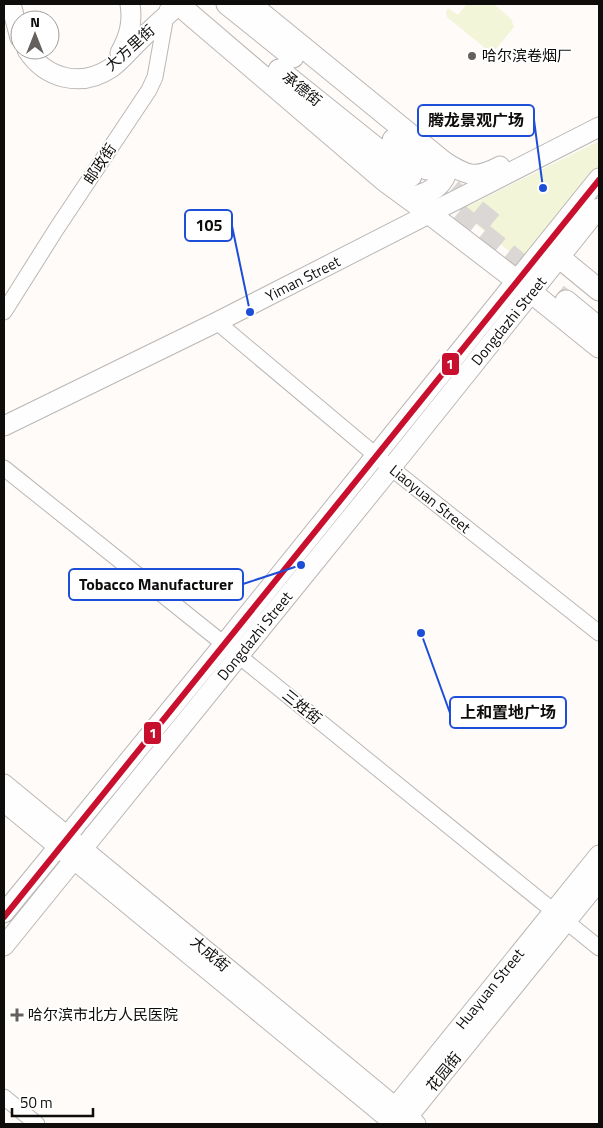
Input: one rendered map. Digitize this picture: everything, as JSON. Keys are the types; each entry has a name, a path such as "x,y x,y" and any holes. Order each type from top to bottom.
{"highway":[{"name":"承德街","path":"227,4 422,175"},
{"path":"250,4 422,175 430,214 524,286 599,347"},
{"name":"承德街","path":"176,6 224,26 422,175"},
{"path":"560,258 599,290"},
{"path":"599,310 571,296 599,328"}],"main road":[{"name":"大方里街","path":"44,60 50,66 65,72 84,73 94,71 113,62 121,53 132,27 130,4"},
{"name":"大方里街","path":"35,60 50,73 68,79 90,78 112,68 176,6"},
{"path":"422,175 486,173 599,115"},
{"name":"Yiman Street","path":"4,426 217,322 599,127"},
{"name":"Dongdazhi Street","path":"4,946 391,468 524,286 599,178"},
{"name":"Dongdazhi Street","path":"4,913 376,456 524,286 560,258 599,208"},
{"name":"大成街","path":"4,784 62,841"},
{"name":"大成街","path":"4,802 79,854 397,1120"},
{"name":"Huayuan Street","path":"397,1120 560,916 599,855"},
{"path":"560,916 599,881"}],"street":[{"name":"邮政街","path":"4,312 57,228 149,90 155,77 176,6"},
{"name":"Liaoyuan Street","path":"217,322 376,456 599,634"},
{"name":"三姓街","path":"4,468 599,948"},
{"path":"4,1097 38,1124"}],"green space":[{"path":"467,4 494,4 511,19 514,27 496,49 485,48 447,17 446,12 448,8 458,15"},
{"path":"599,141 599,166 524,256 516,257 462,213 462,209"}],"tunnel":[{"path":"427,169 500,229"},
{"path":"433,193 566,301"}],"transit line":[{"name":"1","path":"4,917 599,180"}],"place":[{"name":"哈尔滨卷烟厂","path":"472,56"},
{"name":"腾龙景观广场","path":"543,188"},
{"name":"105","path":"250,312"},
{"name":"Tobacco Manufacturer","path":"301,565"},
{"name":"上和置地广场","path":"421,633"},
{"name":"哈尔滨市北方人民医院","path":"17,1015"}]}
